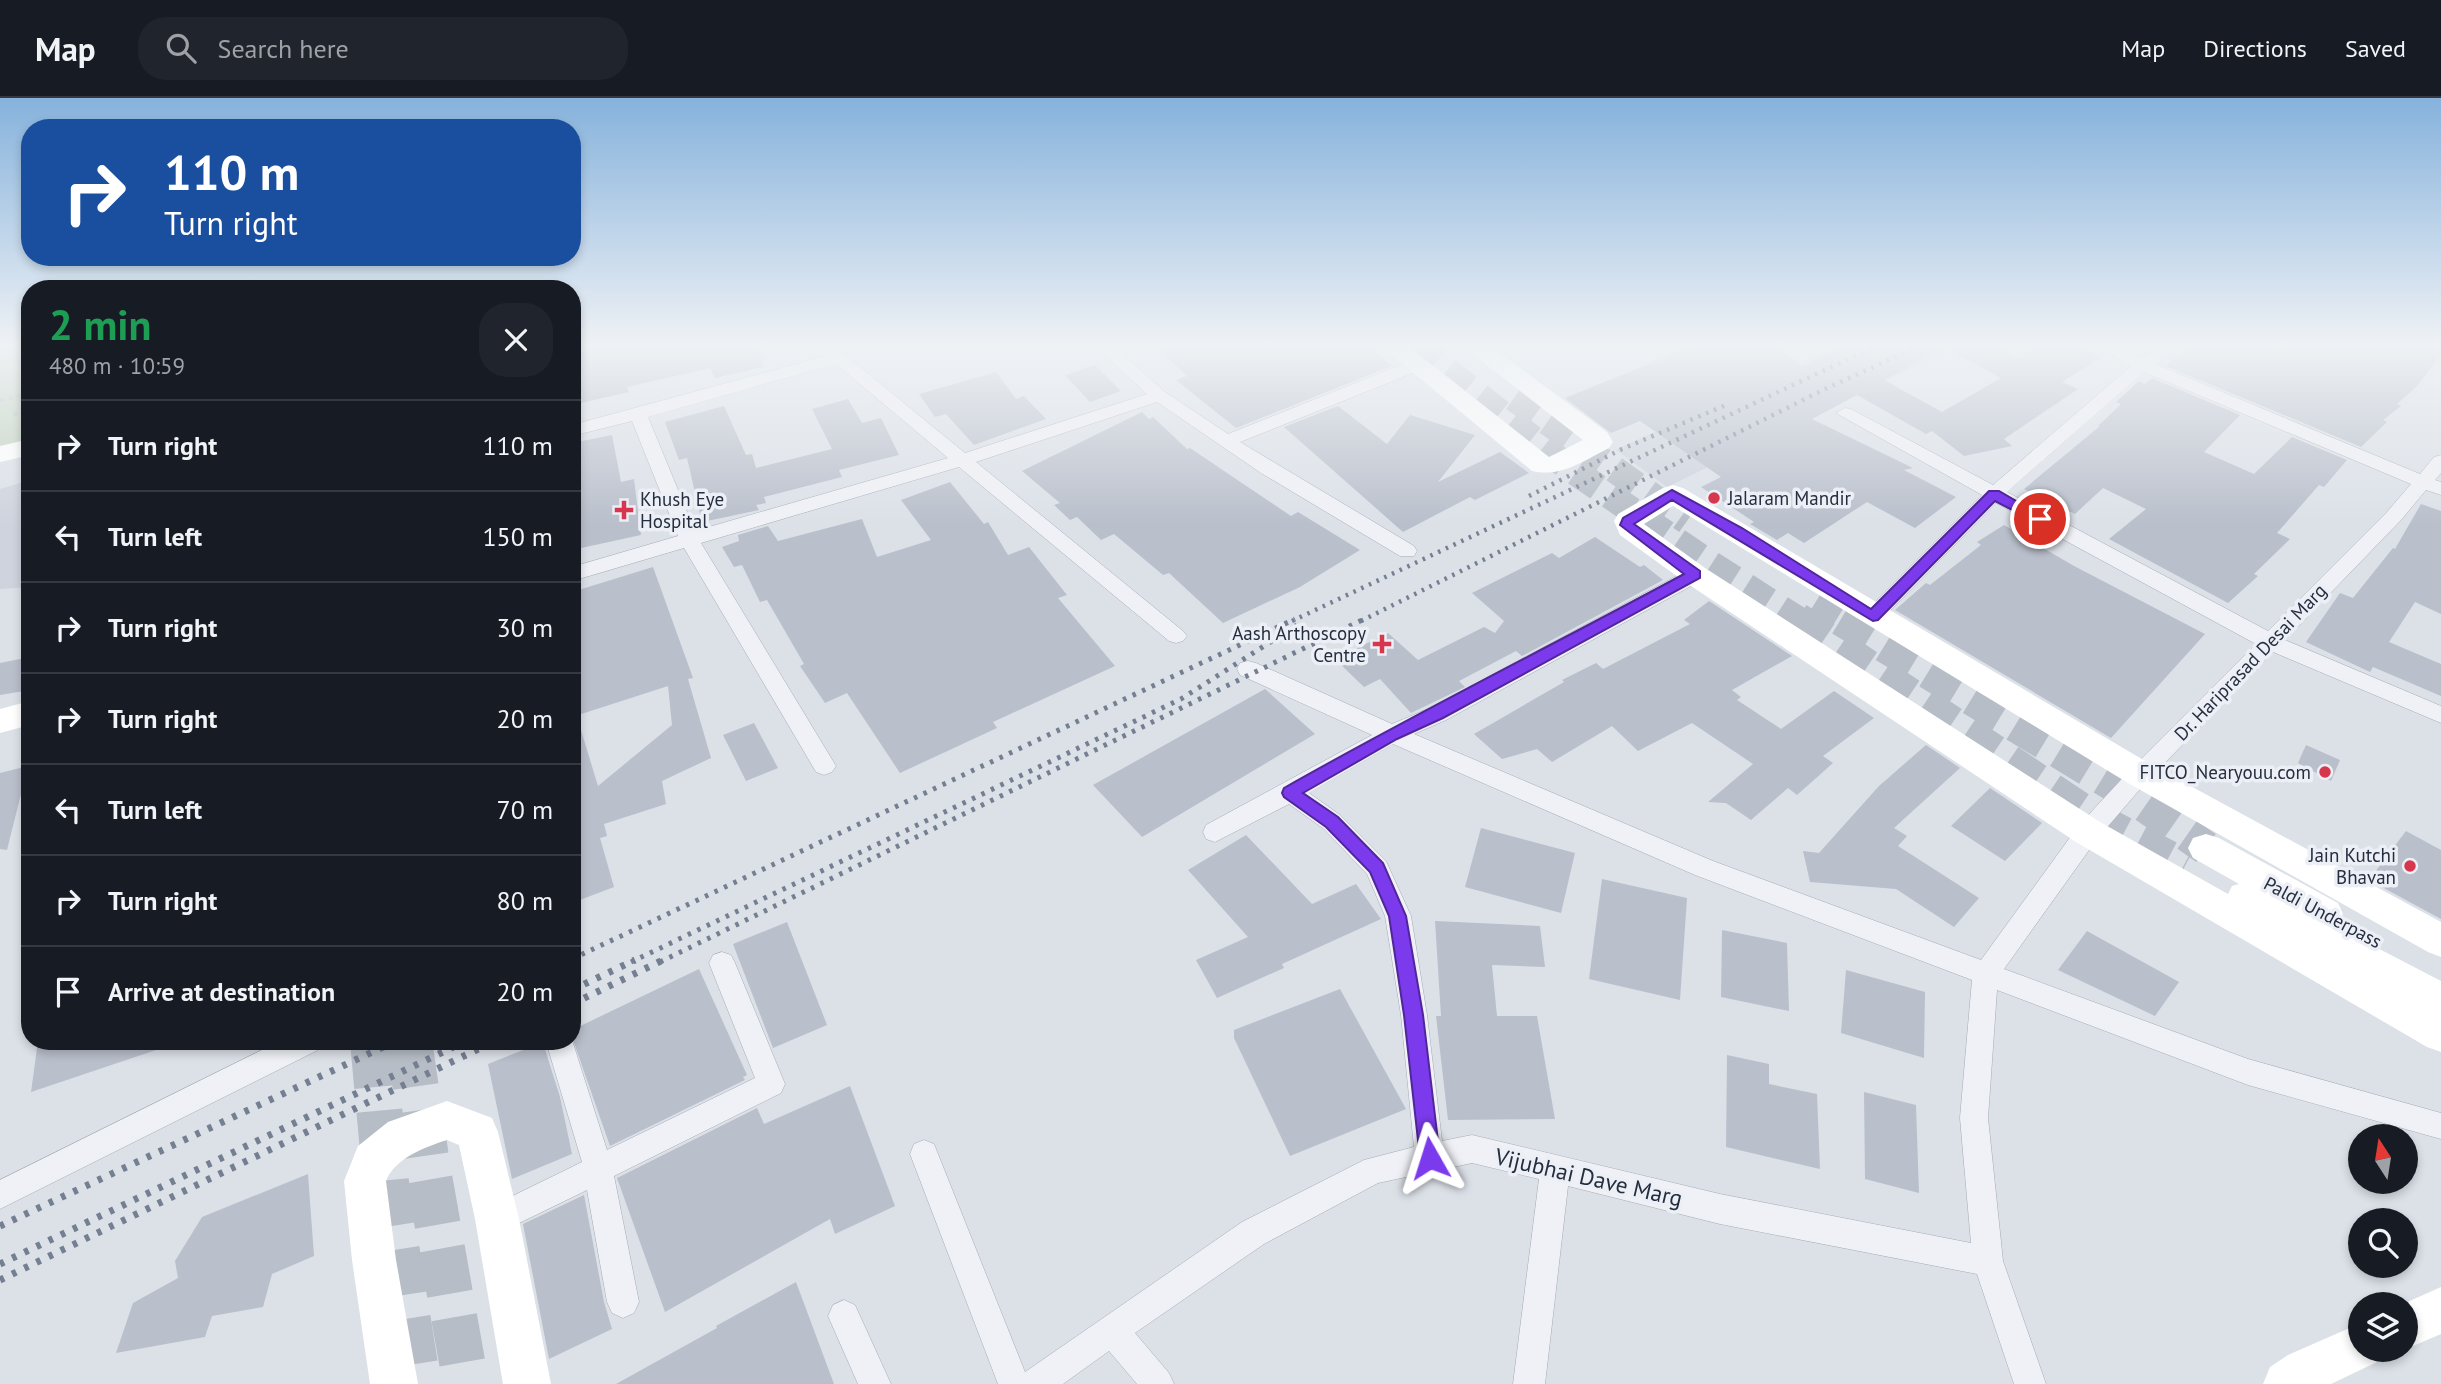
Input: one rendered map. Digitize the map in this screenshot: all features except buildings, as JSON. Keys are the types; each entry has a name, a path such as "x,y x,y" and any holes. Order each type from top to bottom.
{"street":[{"path":"581,429 666,405"},
{"path":"896,405 1176,636"},
{"path":"581,571 962,460 1131,405"},
{"path":"1173,405 1337,511 1408,551"},
{"path":"1227,441 1317,405"},
{"path":"1467,405 1542,465 1553,466 1600,442 1554,405"},
{"path":"1873,616 1994,494 2096,405"},
{"path":"2238,405 2432,486"},
{"path":"1845,413 2270,642 2441,715"},
{"path":"638,414 689,540 824,766"},
{"path":"0,454 21,449"},
{"name":"Dr. Hariprasad Desai Marg","path":"1988,1261 1974,1118 1986,974 2088,832 2140,774 2394,516 2432,486 2441,461"},
{"path":"0,469 21,465"},
{"path":"2441,942 2140,774 1673,494 1628,521 1630,528 1695,575 2088,832 2441,1034"},
{"path":"1215,832 1290,793 1392,734 1438,713 1695,575"},
{"path":"1248,669 1704,868 2248,1072 2441,1126"},
{"path":"0,721 21,715"},
{"path":"1290,793 1332,822 1377,868 1398,916 1414,1015 1430,1158"},
{"name":"Paldi Underpass","path":"2441,976 2196,857 2242,896 2441,1000"},
{"path":"497,1219 771,1083 722,963"},
{"path":"0,1195 290,1050"},
{"path":"562,1050 598,1169 623,1302"},
{"path":"394,1384 374,1260 365,1181 373,1160 403,1136 447,1120 477,1132 497,1219 527,1384"},
{"name":"Vijubhai Dave Marg","path":"1035,1384 1252,1233 1374,1170 1472,1149 1720,1209 1988,1261"},
{"path":"924,1154 1014,1384"},
{"path":"1529,1384 1556,1169"},
{"path":"1988,1261 2030,1384"},
{"path":"2418,1321 2441,1310"},
{"path":"844,1316 875,1384"},
{"path":"1112,1330 1158,1384"},
{"path":"2287,1384 2305,1372 2348,1352"}],"path":[{"path":"14,416 21,409"}],"shaded area":[{"path":"1713,405 1836,405 1667,487 1616,450"},
{"path":"21,483 21,588 0,589 0,489"}],"green space":[{"path":"0,405 21,405 21,448 0,454"}],"tunnel":[{"path":"1490,405 1568,467 1800,621"},
{"path":"1524,405 1687,521"},
{"path":"1815,603 1844,621"},
{"path":"1841,619 2124,791 2206,848"},
{"path":"1800,621 2092,817 2185,866"},
{"path":"374,1050 386,1183 418,1384"},
{"path":"410,1050 427,1165 466,1384"}],"railway":[{"path":"1529,496 1622,449 1726,405"},
{"path":"1292,621 1751,405"},
{"path":"1361,621 1793,405"},
{"path":"581,955 1295,619"},
{"path":"660,962 1364,619"},
{"path":"631,962 1181,699 1297,625"},
{"path":"581,986 635,960"},
{"path":"581,1000 663,960"},
{"path":"0,1226 377,1050"},
{"path":"0,1264 447,1050"},
{"path":"0,1280 476,1050"}],"place":[{"name":"Jalaram Mandir","path":"1714,498"},
{"name":"Khush Eye Hospital","path":"624,510"},
{"name":"Aash Arthoscopy Centre","path":"1382,644"},
{"name":"FITCO_Nearyouu.com","path":"2325,772"},
{"name":"Jain Kutchi Bhavan","path":"2410,866"}],"route":[{"path":"1430,1158 1414,1015 1398,916 1377,868 1332,822 1290,793 1392,734 1438,713 1695,575 1627,525 1628,521 1672,494 1738,531 1873,616 1994,494 2040,519"}]}
